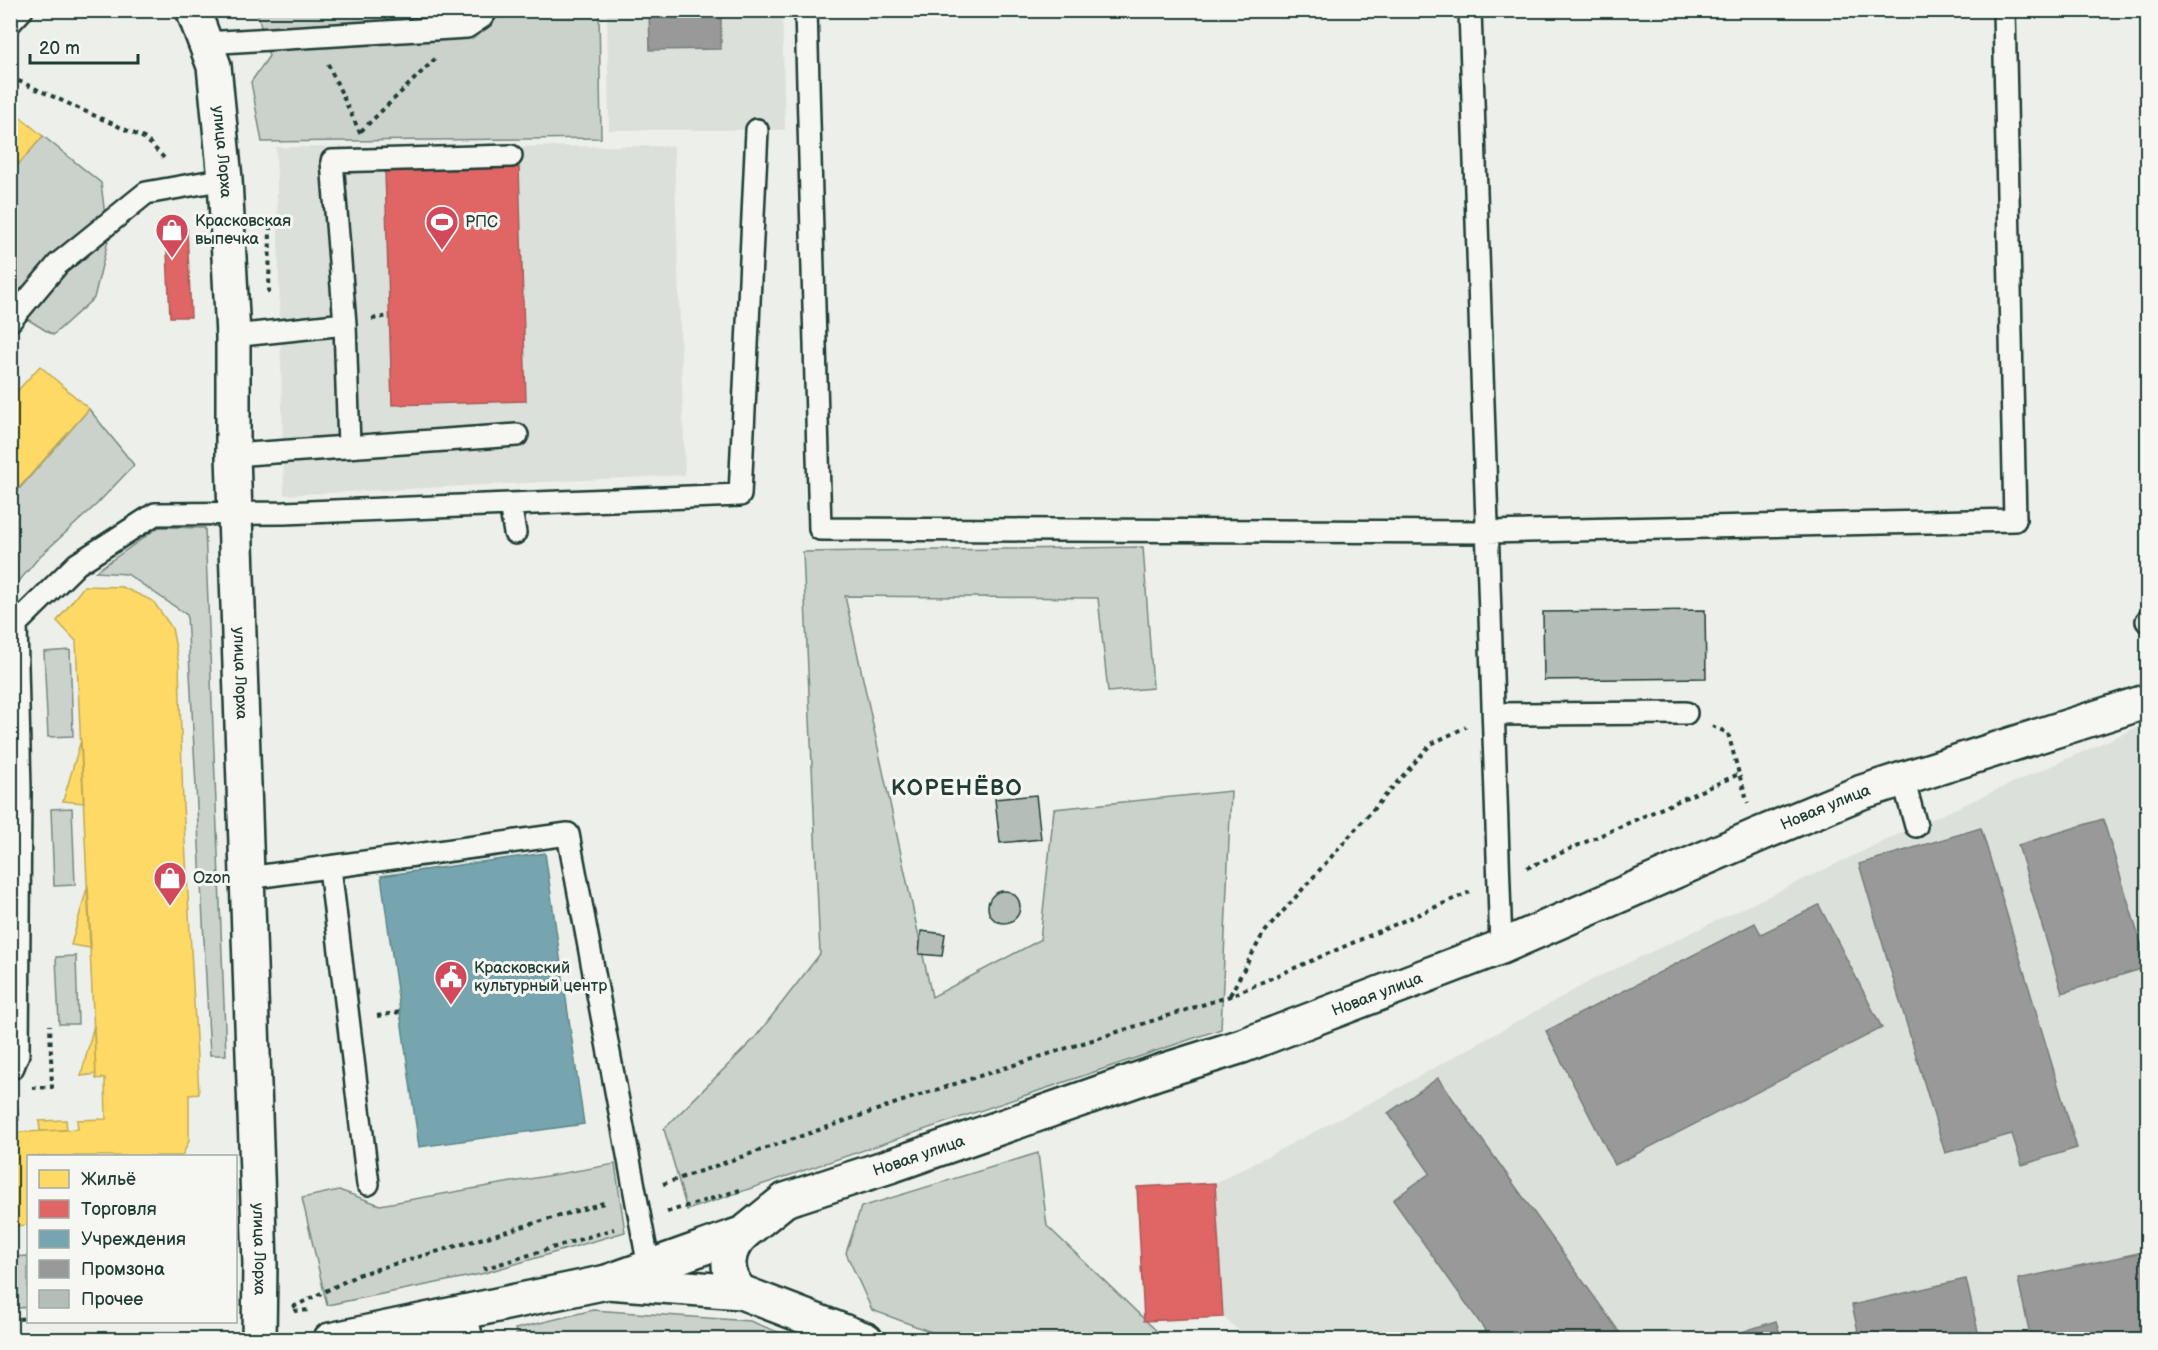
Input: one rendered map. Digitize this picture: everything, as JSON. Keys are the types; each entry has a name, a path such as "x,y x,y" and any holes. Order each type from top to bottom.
{"street":[{"name":"улица Лорха","path":"193,10 214,66 225,179 234,336 233,455 260,1264 259,1340"},
{"name":"Новая улица","path":"330,1340 463,1327 650,1267 744,1233 786,1200 1159,1072 1242,1046 1502,947 1758,835 1863,792 2148,701"},
{"path":"741,1292 733,1283 728,1270 736,1240 744,1233"},
{"name":"Новая улица","path":"607,1282 741,1292 866,1340"}],"lane":[{"path":"10,23 22,10"},
{"path":"206,43 467,27 482,17 487,10"},
{"path":"806,10 820,529 1488,531 2015,520 2004,10"},
{"path":"1470,10 1502,947"},
{"path":"10,1067 13,1067 18,1054 20,790 13,627 77,564 155,514 236,514 740,495 757,130"},
{"path":"349,447 345,324 332,160 511,156"},
{"path":"10,321 58,264 146,193 190,183 225,179"},
{"path":"234,336 345,324"},
{"path":"233,455 517,435"},
{"path":"510,504 515,533"},
{"path":"1494,714 1686,713"},
{"path":"1903,779 1916,826"},
{"path":"248,878 568,834 650,1267"},
{"path":"330,868 368,1184"}],"path":[{"path":"332,160 467,27"},
{"path":"315,36 361,132"},
{"path":"10,77 146,139 190,183"},
{"path":"268,333 270,227"},
{"path":"1686,713 1728,733 1758,835"},
{"path":"1230,996 1263,934 1431,744 1494,714"},
{"path":"285,1311 360,1274 636,1194 917,1096 1230,996 1739,774"},
{"path":"21,1089 52,1087 50,1017"},
{"path":"10,1320 27,1318"}],"shaded area":[{"path":"250,11 599,11 601,138 262,142 251,82 269,56 257,12"},
{"path":"607,11 782,11 785,130 609,130"},
{"path":"43,136 101,183 108,241 94,298 53,335 11,309 10,174"},
{"path":"674,146 685,475 284,495 276,147"},
{"path":"89,409 134,465 96,505 40,556 11,591 11,498"},
{"path":"159,527 205,528 226,1055 210,1055 187,615 127,574 95,572"},
{"path":"1143,547 1153,688 1108,692 1098,598 845,596 932,997 1040,940 1054,809 1231,791 1221,1029 687,1210 664,1129 754,1039 820,954 803,552"},
{"path":"70,650 73,736 48,737 44,652"},
{"path":"2147,723 2147,1339 1249,1339 1223,1317 1215,1183 1391,1092 1594,979 1905,831"},
{"path":"72,808 75,885 54,886 51,809"},
{"path":"76,956 78,1024 59,1024 56,957"},
{"path":"11,1094 16,1094 19,1120 11,1121"},
{"path":"1038,1153 1047,1226 1165,1339 950,1339 872,1310 846,1253 861,1207"},
{"path":"615,1164 625,1232 481,1274 327,1305 302,1198 339,1190 380,1205"},
{"path":"27,1256 27,1307 11,1309 11,1257"},
{"path":"593,1310 750,1321 796,1339 518,1339 515,1329"}],"building: Жильё":[{"path":"10,109 43,136 10,174"},
{"path":"40,366 89,409 10,498 10,399"},
{"path":"84,586 122,587 153,601 172,628 179,664 183,805 199,1094 189,1095 189,1141 182,1155 27,1155 27,1225 10,1226 10,1133 78,1129 77,1120 106,1119 105,1078 96,1079 76,641 57,621"},
{"path":"81,740 84,803 63,801"},
{"path":"88,885 91,948 71,945"},
{"path":"94,1025 96,1074 81,1076"},
{"path":"66,1120 67,1130 40,1131 39,1121"}],"building: Торговля":[{"path":"519,167 526,401 392,405 385,171"},
{"path":"166,230 187,230 191,317 170,317"},
{"path":"1215,1183 1223,1317 1144,1321 1137,1187"}],"building: Учреждения":[{"path":"545,853 584,1124 419,1147 381,876"}],"building: Промзона":[{"path":"649,10 721,10 721,49 650,50"},
{"path":"2103,819 2148,967 2062,993 2018,845"},
{"path":"1981,828 2077,1148 2022,1165 2012,1134 1945,1153 1859,864"},
{"path":"1819,905 1882,1028 1615,1165 1546,1031 1755,923 1761,934"},
{"path":"1438,1078 1625,1340 1492,1340 1393,1200 1430,1173 1388,1113"},
{"path":"2148,1251 2148,1340 2031,1340 2018,1279"},
{"path":"1966,1279 1980,1340 1860,1340 1852,1305"},
{"path":"1776,1321 1782,1340 1726,1340 1726,1337"}],"building: Прочее":[{"path":"1705,610 1706,678 1544,680 1543,612"},
{"path":"1036,795 1041,839 1000,843 995,799"},
{"path":"1004,891 1015,896 1020,907 1015,918 1004,923 993,918 988,907 993,896"},
{"path":"921,931 945,934 942,956 919,954"}],"place":[{"name":"РПС","path":"442,251"},
{"name":"Красковская выпечка","path":"172,259"},
{"name":"Ozon","path":"170,907"},
{"name":"Красковский культурный центр","path":"451,1006"}],"district":[{"name":"КОРЕНЁВО","path":"957,788"}]}
